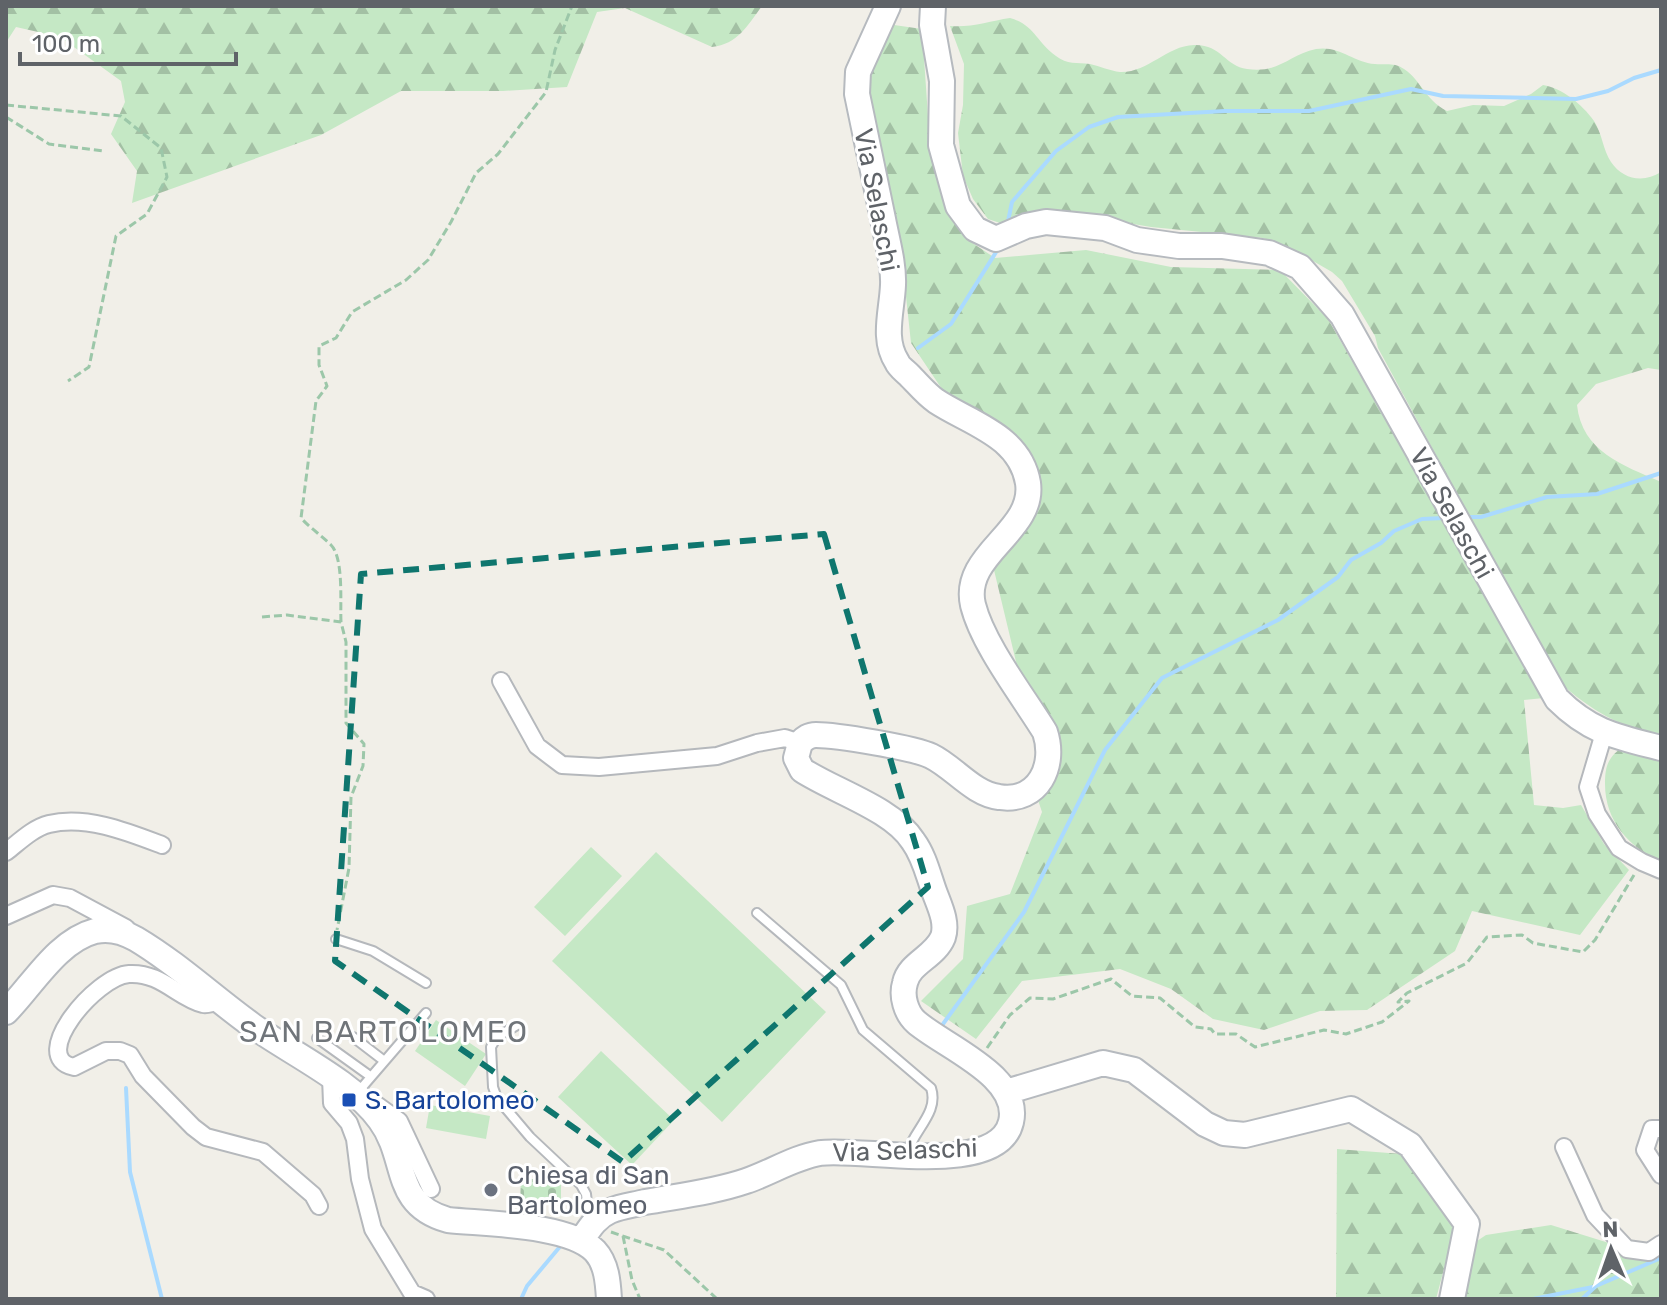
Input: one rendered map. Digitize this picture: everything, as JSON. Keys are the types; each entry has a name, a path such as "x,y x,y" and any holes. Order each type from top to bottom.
{"street":[{"name":"Via Selaschi","path":"800,743 815,735 930,755 987,794 1000,798 1027,792 1046,772 1050,759 1050,745 1045,732 983,632 972,602 978,571 998,543 1017,524 1027,505 1028,482 1010,448 983,426 935,400 897,363 888,340 893,282 857,94 858,72 888,6"},
{"name":"Via Selaschi","path":"933,6 932,25 942,81 941,145 958,206 975,229 996,239 1026,226 1046,222 1105,228 1137,240 1269,253 1300,267 1342,315 1557,699 1573,716 1604,733 1661,748"},
{"path":"501,681 537,746 562,765 599,767 717,756 785,738 800,743 796,758 802,770 886,814 913,839 923,858 945,921 943,936 936,950 910,972 905,981 903,995 907,1010 915,1022 968,1056 1006,1092 1103,1063 1134,1070 1205,1124 1224,1133 1245,1135 1351,1109 1410,1145 1467,1224 1452,1299"},
{"path":"1604,733 1588,787 1597,814 1619,848 1661,870"},
{"path":"6,852 27,835 48,824 72,822 98,824 162,845"},
{"path":"6,916 42,898 63,896 125,927 135,938 252,1026 358,1098 379,1118 388,1133 405,1186 419,1207 448,1220 556,1231 589,1230 608,1280 609,1299"},
{"path":"6,1012 51,961 85,936 96,931 114,930 135,938"},
{"path":"221,1000 204,1004 146,975 128,973 110,978 77,1008 59,1042 57,1054 63,1063 74,1067 106,1051 130,1055 143,1076 193,1127 206,1137 263,1152 313,1195 319,1206"},
{"path":"331,1077 332,1103 349,1123 355,1139 360,1179 373,1229 412,1293 426,1299"},
{"name":"Via Selaschi","path":"589,1230 606,1213 617,1208 744,1182 817,1153 907,1156 970,1154 1000,1142 1006,1135 1012,1103 1006,1092"},
{"path":"358,1098 367,1098 399,1121 431,1189"},
{"path":"1661,1129 1652,1129 1645,1150 1661,1175"},
{"path":"1564,1147 1595,1215 1627,1249 1649,1252 1661,1244"}],"lane":[{"path":"757,913 841,985 863,1030 931,1088 934,1096 932,1107 912,1139 907,1156"},
{"path":"336,937 373,951 426,983"},
{"path":"358,1098 370,1076 426,1013"},
{"path":"517,1025 497,1037 491,1047 493,1087 497,1098 530,1137 581,1185 586,1194 589,1230"},
{"path":"353,1037 383,1060"},
{"path":"317,1038 370,1076"}],"path":[{"path":"336,937 349,868 351,797 363,766 364,744 346,723 346,642 341,622 339,566 334,547 301,518 316,401 327,386 319,365 319,346 336,338 352,312 406,280 428,260 476,173 498,154 546,92 555,50 572,6"},
{"path":"6,105 121,116 161,148 167,177 147,214 116,236 89,367 68,381"},
{"path":"6,117 49,144 103,151"},
{"path":"262,617 287,615 341,622"},
{"path":"968,1056 986,1049 1010,1015 1030,998 1053,999 1111,979 1132,996 1160,998 1195,1027 1211,1029 1215,1034 1236,1034 1255,1047 1324,1030 1346,1034 1382,1022 1397,1012 1409,1001 1398,1002 1407,993 1467,963 1487,937 1522,935 1533,943 1583,952 1595,940 1642,862"},
{"path":"589,1230 623,1236 664,1250 717,1299"},
{"path":"623,1236 632,1280 640,1299"}],"highlighted area":[{"path":"824,534 928,887 623,1162 335,961 361,574"}],"green space":[{"path":"6,6 762,6 735,38 712,47 625,8 597,12 567,87 503,91 401,91 321,135 132,203 137,171 111,134 125,102 121,81 60,37 16,27 6,48"},
{"path":"1010,18 1030,29 1060,59 1120,72 1139,68 1184,46 1211,48 1233,64 1258,70 1324,48 1367,63 1401,67 1433,101 1447,111 1473,105 1504,106 1543,85 1564,93 1589,115 1597,126 1608,157 1621,173 1634,178 1648,178 1661,172 1661,370 1648,368 1596,384 1577,405 1580,421 1596,446 1619,463 1661,482 1661,736 1606,716 1559,682 1378,348 1375,336 1342,281 1332,272 1287,246 1263,238 1151,227 1086,216 1000,223 988,219 973,199 963,176 958,133 963,105 964,64 950,26"},
{"path":"894,25 922,29 929,131 949,215 965,238 995,258 1086,250 1171,267 1280,270 1328,319 1544,698 1524,700 1534,805 1563,808 1581,805 1604,844 1629,870 1580,935 1472,911 1455,951 1367,1010 1320,1011 1264,1030 1213,1019 1171,989 1120,969 1022,981 976,1039 921,1001 963,959 967,906 1010,894 1042,812 1036,794 1049,774 1018,670 994,570 1033,474 952,404 911,343 901,250 868,106 870,72"},
{"path":"1623,747 1661,758 1661,862 1629,840 1609,810 1605,784 1607,767 1614,754"},
{"path":"591,847 622,876 565,936 534,907"},
{"path":"656,852 826,1012 722,1122 552,961"},
{"path":"436,1020 486,1054 465,1086 415,1051"},
{"path":"601,1051 674,1120 632,1165 558,1097"},
{"path":"430,1105 490,1116 486,1139 426,1128"},
{"path":"1337,1149 1402,1154 1455,1227 1436,1299 1336,1299"},
{"path":"521,1179 561,1179 561,1204 520,1204"},
{"path":"1551,1225 1609,1243 1635,1260 1661,1255 1661,1299 1462,1299 1474,1243 1486,1235"}],"waterway":[{"path":"1007,226 1012,202 1056,151 1089,127 1118,117 1225,111 1309,111 1411,89 1443,96 1576,99 1608,91 1634,78 1661,70"},
{"path":"918,348 951,324 998,249"},
{"path":"1465,517 1481,517 1547,497 1597,494 1661,473"},
{"path":"943,1024 1024,912 1105,750 1162,678 1278,620 1338,577 1351,560 1381,543 1394,531 1422,519 1444,518"},
{"path":"126,1088 130,1172 162,1299"},
{"path":"521,1299 527,1286 563,1243"},
{"path":"1582,1299 1596,1286 1661,1258"},
{"path":"1533,1299 1593,1287"}],"place":[{"name":"S. Bartolomeo","path":"349,1100"},
{"name":"Chiesa di San Bartolomeo","path":"491,1190"}],"district":[{"name":"SAN BARTOLOMEO","path":"384,1032"}]}
